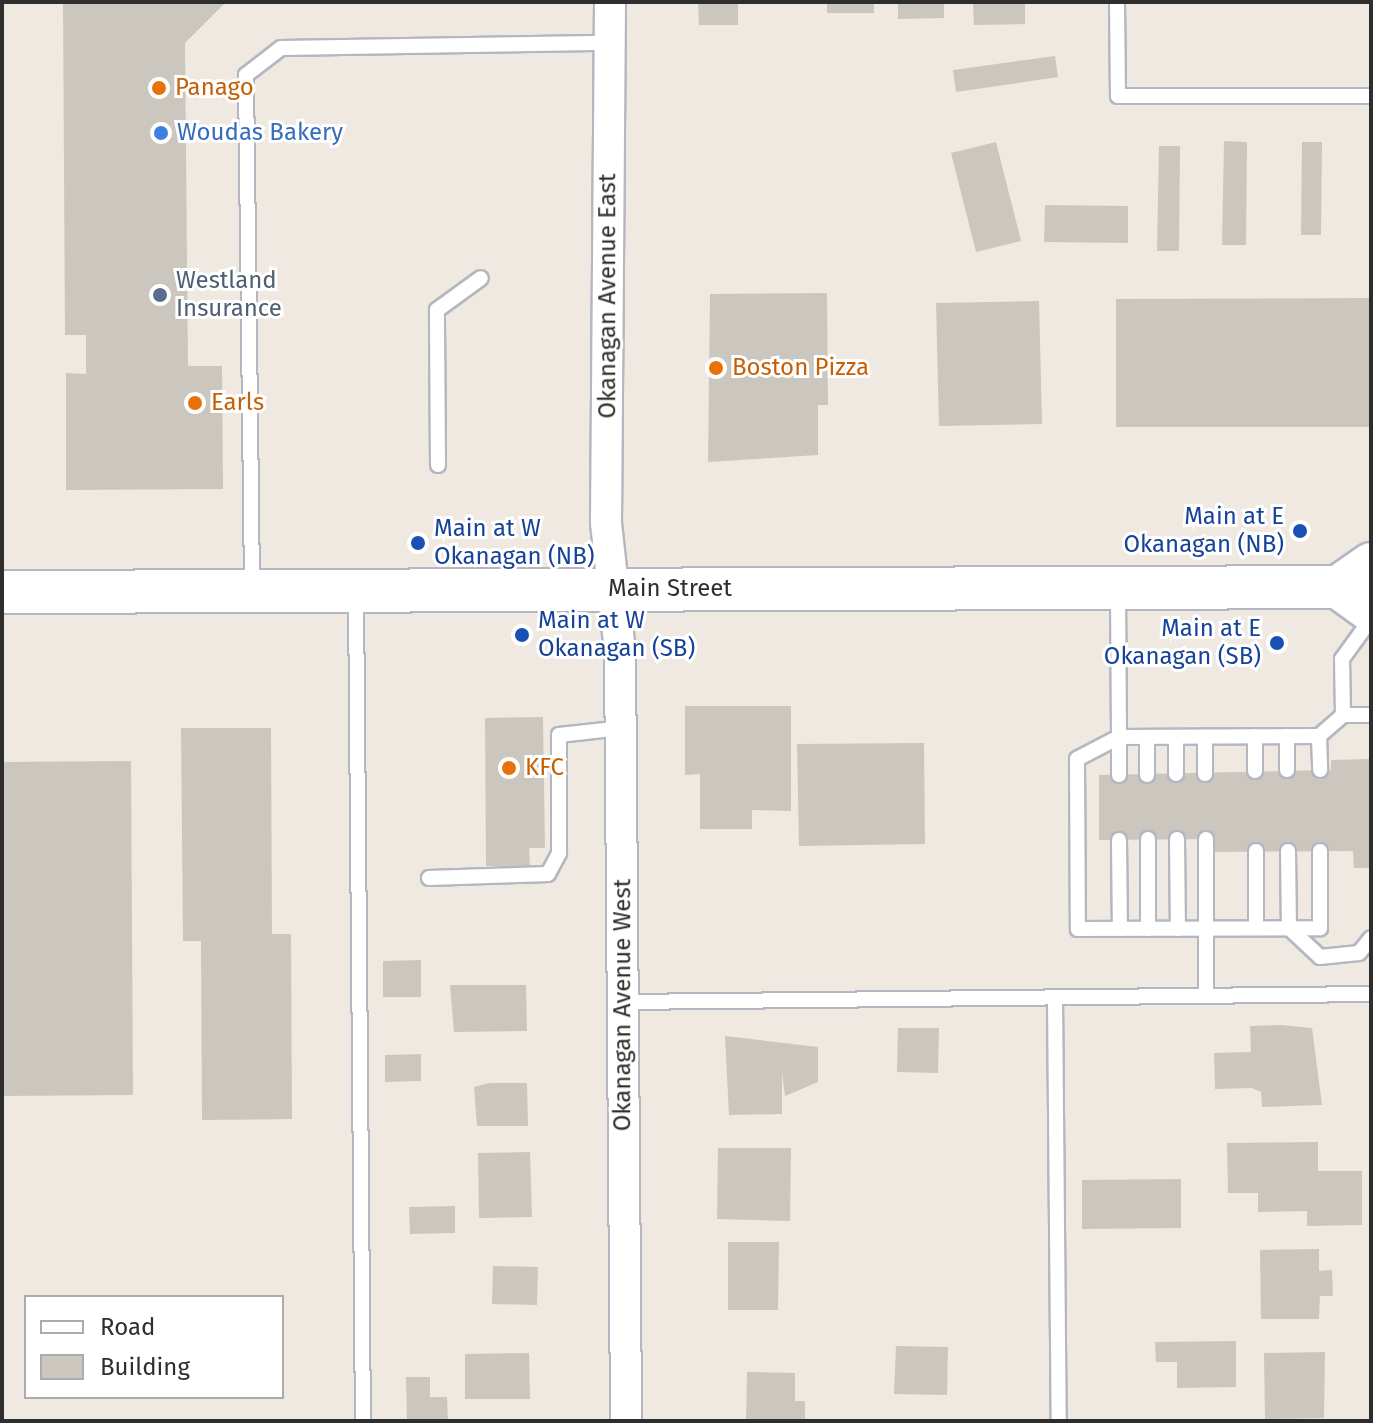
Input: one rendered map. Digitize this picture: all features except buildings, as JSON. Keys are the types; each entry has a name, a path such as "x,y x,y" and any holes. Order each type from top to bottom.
{"main road":[{"name":"Main Street","path":"2,592 1118,587 1354,575 1371,611"}],"street":[{"name":"Okanagan Avenue East","path":"610,2 612,589"},
{"name":"Okanagan Avenue West","path":"612,589 621,728 626,1421"}],"lane":[{"path":"1117,2 1118,96 1371,96"},
{"path":"252,591 246,75 281,48 610,43"},
{"path":"438,465 437,310 481,278"},
{"path":"1118,587 1119,775"},
{"path":"356,591 363,1421"},
{"path":"1343,715 1342,659 1371,619"},
{"path":"1320,851 1320,928 1078,929 1077,759 1119,737 1319,736 1343,715 1371,715"},
{"path":"429,878 548,874 559,853 559,735 621,728"},
{"path":"1255,736 1255,771"},
{"path":"1287,736 1287,770"},
{"path":"1319,736 1320,770"},
{"path":"1147,737 1147,775"},
{"path":"1176,737 1176,774"},
{"path":"1205,737 1205,774"},
{"path":"1148,839 1148,929"},
{"path":"1177,839 1178,929"},
{"path":"1206,839 1206,996"},
{"path":"1119,840 1120,929"},
{"path":"1256,851 1256,928"},
{"path":"1288,851 1289,928 1320,957 1359,953 1371,938"},
{"path":"623,1002 1371,994"},
{"path":"1055,997 1059,1421"}],"place":[{"name":"Panago","path":"159,88"},
{"name":"Woudas Bakery","path":"161,133"},
{"name":"Westland Insurance","path":"160,295"},
{"name":"Boston Pizza","path":"716,368"},
{"name":"Earls","path":"195,403"},
{"name":"Main at E Okanagan (NB)","path":"1300,531"},
{"name":"Main at W Okanagan (NB)","path":"418,543"},
{"name":"Main at W Okanagan (SB)","path":"522,635"},
{"name":"Main at E Okanagan (SB)","path":"1277,643"},
{"name":"KFC","path":"509,768"}]}
